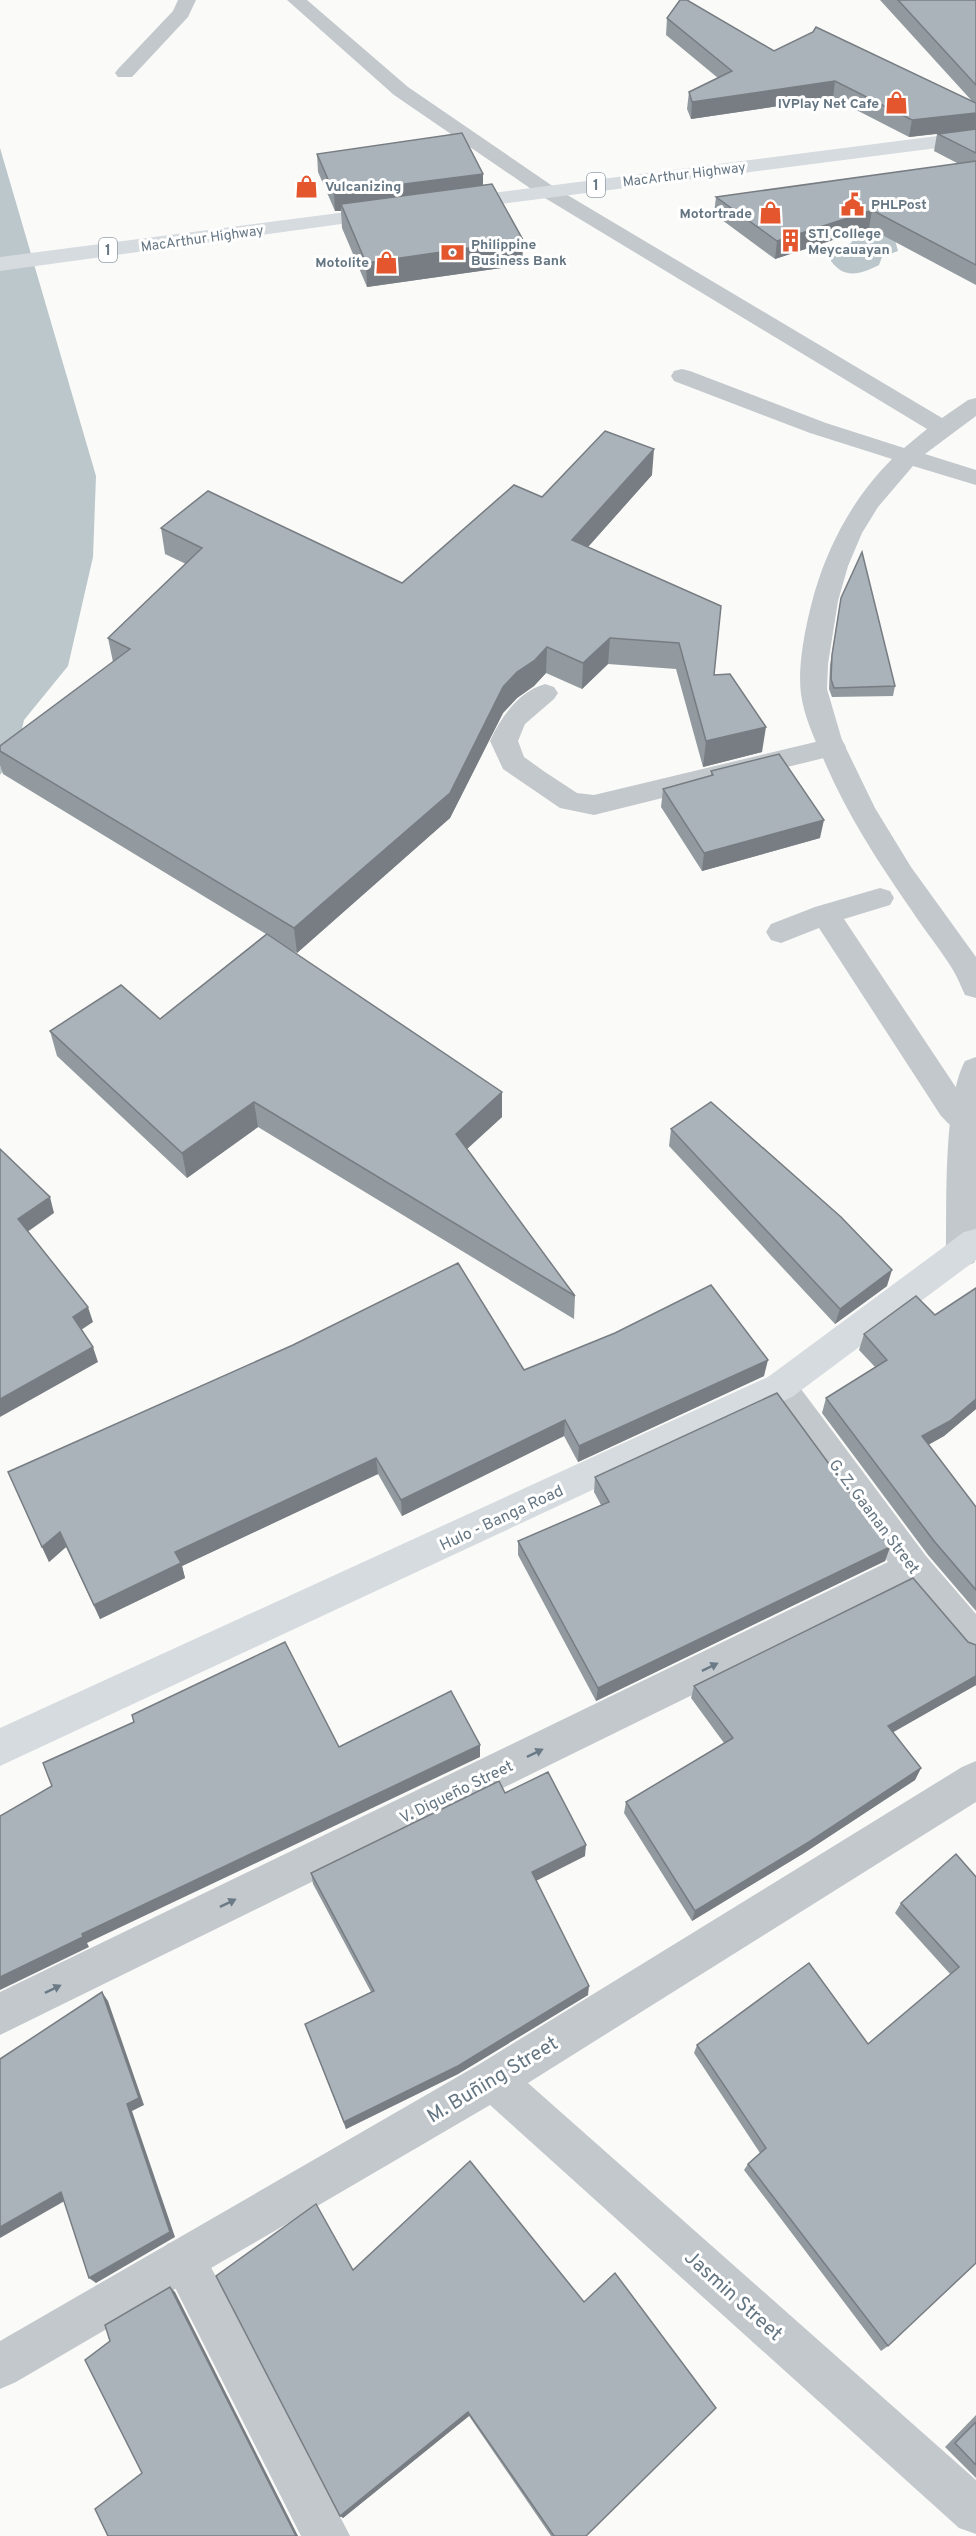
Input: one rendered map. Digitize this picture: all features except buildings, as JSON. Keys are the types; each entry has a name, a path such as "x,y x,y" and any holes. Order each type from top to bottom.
{"main road":[{"name":"MacArthur Highway","path":"429,207 976,137"},
{"name":"MacArthur Highway","path":"0,264 405,211"},
{"name":"Hulo - Banga Road","path":"0,1747 780,1387 969,1247"}],"street":[{"path":"125,73 181,13 187,0"},
{"path":"296,0 401,91 547,191 941,428"},
{"path":"682,376 905,458 976,478"},
{"path":"976,405 941,428 905,458 882,481 857,519 839,554 828,587 819,626 814,668 815,702 856,802 891,859 968,968 976,987"},
{"path":"545,693 513,718 504,741 513,762 570,801 594,805 832,747"},
{"path":"781,932 825,914 880,898"},
{"path":"825,914 952,1107 966,1121"},
{"path":"969,1247 966,1121 976,1069"},
{"name":"G. Z. Gaanan Street","path":"780,1387 913,1568 976,1641"},
{"name":"V. Digueño Street","path":"0,2014 913,1568"},
{"name":"M. Buñing Street","path":"0,2366 493,2080 976,1780"},
{"name":"Jasmin Street","path":"493,2080 976,2511"},
{"path":"183,2260 326,2536"}],"shaded area":[{"path":"0,148 96,476 93,557 68,666 24,720 17,751 0,775"},
{"path":"866,232 887,235 895,240 898,251 882,257 879,265 860,273 848,273 836,267 831,261 831,256 851,243 854,237"}],"place":[{"name":"IVPlay Net Cafe","path":"897,103"},
{"name":"Vulcanizing","path":"307,186"},
{"name":"PHLPost","path":"853,204"},
{"name":"Motortrade","path":"770,213"},
{"name":"STI College Meycauayan","path":"790,241"},
{"name":"Philippine Business Bank","path":"453,252"},
{"name":"Motolite","path":"387,262"}]}
